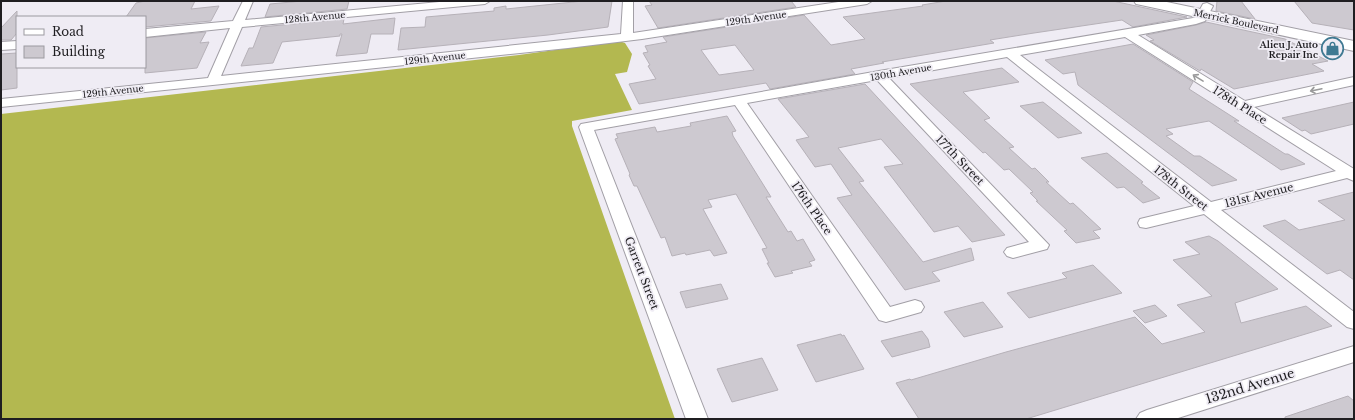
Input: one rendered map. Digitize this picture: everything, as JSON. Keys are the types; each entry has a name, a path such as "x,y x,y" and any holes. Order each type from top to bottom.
{"main road":[{"name":"Merrick Boulevard","path":"1142,1 1205,10 1354,36"},
{"name":"Merrick Boulevard","path":"1182,1 1205,10 1354,46"}],"street":[{"path":"213,80 248,1"},
{"name":"128th Avenue","path":"146,33 485,1"},
{"path":"627,37 628,1"},
{"name":"129th Avenue","path":"1,103 627,37 811,5 867,1"},
{"name":"130th Avenue","path":"586,126 1196,21 1201,19 1205,10"},
{"name":"178th Place","path":"1127,33 1352,174"},
{"path":"1,46 16,45"},
{"name":"178th Street","path":"1009,53 1354,322"},
{"name":"177th Street","path":"879,75 1041,245 1012,252"},
{"path":"1242,106 1354,81"},
{"name":"176th Place","path":"738,100 886,315 915,308"},
{"name":"Garrett Street","path":"586,126 698,419"},
{"name":"131st Avenue","path":"1146,223 1352,174"},
{"name":"132nd Avenue","path":"1147,419 1354,354"}],"green space":[{"path":"619,41 625,43 632,54 627,72 615,74 632,110 572,121 572,126 675,419 1,419 1,114 519,55"}],"building":[{"path":"145,1 195,1 191,9 219,6 211,21 146,27 146,16 127,16 136,3"},
{"path":"302,1 349,1 347,9 265,17 270,4"},
{"path":"583,1 612,1 608,27 548,35 398,50 401,28 425,27 426,17 494,11 494,8 506,6 506,9"},
{"path":"649,1 791,1 796,7 658,28 645,6 652,5"},
{"path":"946,1 1113,1 1187,17 1133,27 1122,20 990,40 994,43 882,62 884,63 851,69 855,74 770,89 766,83 639,104 629,84 656,79 648,66 650,65 643,53 648,52 645,46 667,42 663,37 804,15 831,45 865,39 843,17 923,6 922,5","holes":["735,45 754,70 719,75 701,50"]},
{"path":"1217,1 1241,1 1255,19 1216,11"},
{"path":"1294,1 1354,1 1354,30 1312,23"},
{"path":"17,11 16,34 11,40 1,40 1,28"},
{"path":"395,18 393,34 371,34 367,53 336,56 342,34 340,34 340,36 282,42 273,63 241,66 249,48 253,48 261,27 344,19 343,24"},
{"path":"1206,22 1285,39 1328,61 1312,64 1324,71 1234,89 1201,69 1200,71 1150,41 1154,40 1146,35"},
{"path":"206,32 200,43 209,42 197,68 145,73 146,38"},
{"path":"1133,44 1193,82 1189,89 1239,121 1234,121 1285,154 1288,154 1305,164 1281,170 1209,121 1166,129 1173,134 1166,136 1194,156 1200,156 1237,180 1212,186 1078,85 1075,72 1063,74 1045,60"},
{"path":"16,53 17,88 1,90 1,54"},
{"path":"1002,68 1019,82 963,92 990,118 984,120 1014,147 1009,148 1032,169 1035,168 1049,182 1046,182 1070,204 1073,203 1101,229 1093,231 1100,238 1076,243 1064,231 1067,230 1036,201 1038,201 1030,193 1033,192 1009,169 1004,170 985,152 983,153 910,84"},
{"path":"865,84 1005,235 972,242 958,226 934,232 884,167 903,164 881,139 838,148 864,181 859,182 923,262 971,248 974,260 932,272 940,281 905,290 837,198 852,195 831,164 815,167 796,140 809,137 778,99"},
{"path":"1043,102 1082,133 1058,138 1020,106"},
{"path":"1354,102 1354,124 1311,134 1305,130 1302,131 1282,118"},
{"path":"727,116 736,131 732,132 733,136 771,197 766,197 788,232 791,231 797,241 803,239 815,260 809,262 812,266 791,271 793,273 775,277 767,263 769,263 762,249 767,248 736,194 708,200 712,207 703,209 727,253 714,256 710,250 672,256 665,237 661,238 637,186 634,186 629,175 630,174 615,139 618,138 616,134 655,127 657,132 691,126 690,123"},
{"path":"1107,153 1160,198 1143,203 1124,187 1117,188 1081,158"},
{"path":"1354,192 1354,280 1340,270 1327,274 1263,226 1285,220 1299,230 1345,220 1318,201"},
{"path":"1209,236 1218,241 1278,289 1235,303 1241,323 1306,306 1332,326 1026,419 919,419 896,383 1135,317 1162,344 1205,332 1177,305 1212,296 1173,260 1200,254 1185,242"},
{"path":"1093,265 1122,293 1029,318 1007,293 1067,278 1062,273"},
{"path":"721,284 728,299 686,308 680,292"},
{"path":"983,302 1003,327 964,337 944,312"},
{"path":"1155,305 1167,316 1145,323 1133,311"},
{"path":"922,331 928,339 930,347 892,357 881,341"},
{"path":"841,334 842,336 844,335 864,369 816,382 797,345"},
{"path":"762,358 778,390 732,402 717,369"},
{"path":"1348,396 1354,401 1354,419 1285,419 1285,417"}],"place":[{"name":"Alieu J. Auto Repair Inc","path":"1333,49"}]}
